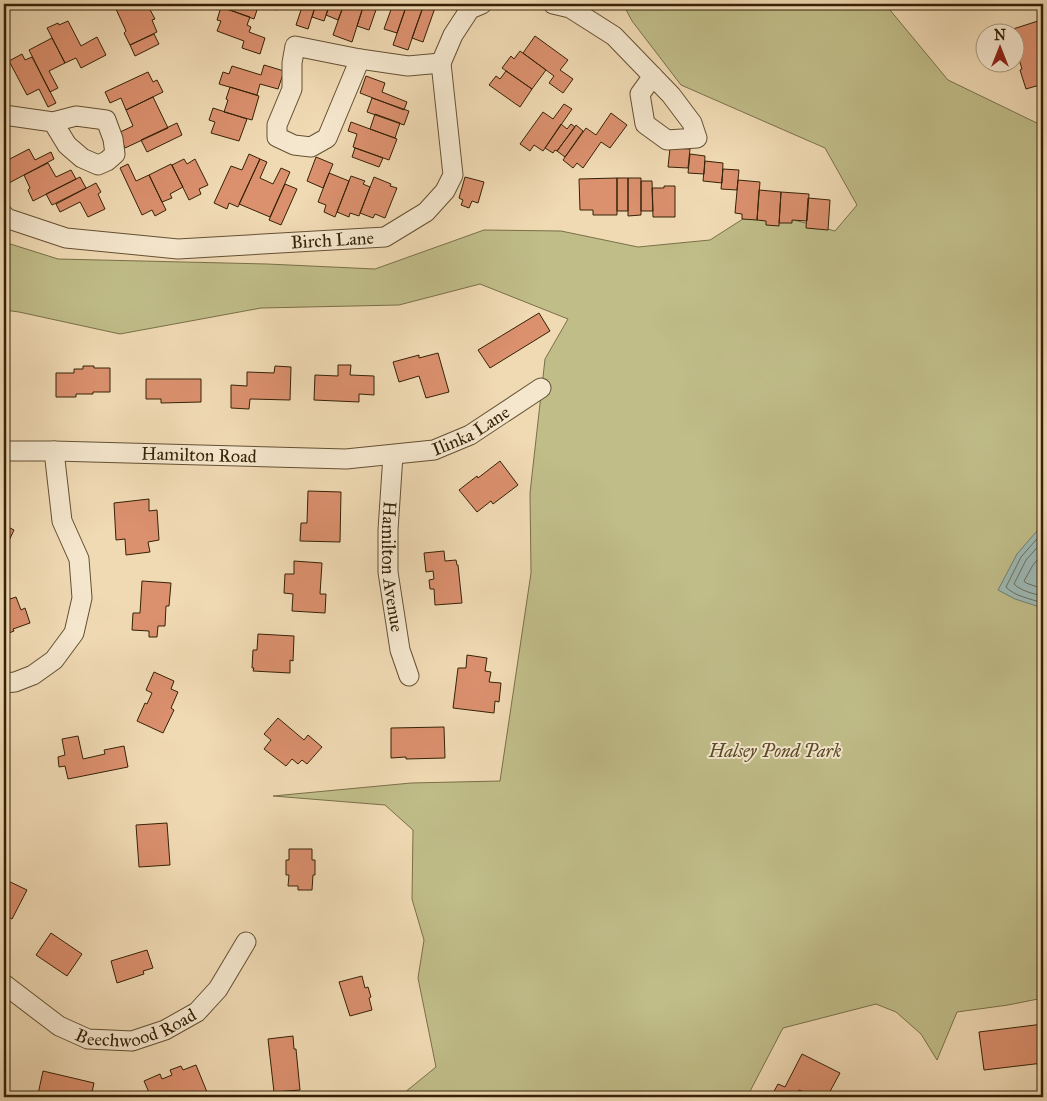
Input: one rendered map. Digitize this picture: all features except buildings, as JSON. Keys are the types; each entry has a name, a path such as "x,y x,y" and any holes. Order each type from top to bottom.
{"street":[{"path":"360,59 327,138 311,147 294,145 277,137 277,125 292,89 292,62 295,46 408,66 441,62 454,35 470,9 482,4"},
{"path":"553,4 570,8 614,36 653,76"},
{"name":"Birch Lane","path":"4,215 6,218 66,238 178,249 385,236 426,212 445,191 453,175 441,62"},
{"path":"4,115 53,122"},
{"name":"Ilinka Lane","path":"393,455 434,450 470,435 541,388"},
{"name":"Hamilton Road","path":"4,451 346,459 393,455"},
{"path":"4,683 15,682 33,675 54,660 74,633 82,598 79,559 62,520 54,451"},
{"name":"Hamilton Avenue","path":"393,455 388,530 388,572 400,650 409,676"},
{"name":"Beechwood Road","path":"4,984 59,1026 88,1039 132,1041 164,1030 197,1012 218,988 246,942"}],"green space":[{"name":"Halsey Pond Park","path":"623,4 885,4 948,80 1043,126 1043,998 957,1012 937,1060 921,1034 896,1012 876,1004 783,1028 747,1097 399,1097 436,1067 418,978 424,940 412,899 413,830 385,805 273,796 411,783 500,781 531,573 530,493 545,359 568,319 480,284 399,305 261,308 120,334 4,310 4,242 58,259 267,264 375,269 484,230 561,231 638,247 710,240 757,210 835,231 857,205 825,148 681,85 632,21"}],"water":[{"path":"1043,524 1043,608 1015,599 998,590 1017,554"}]}
